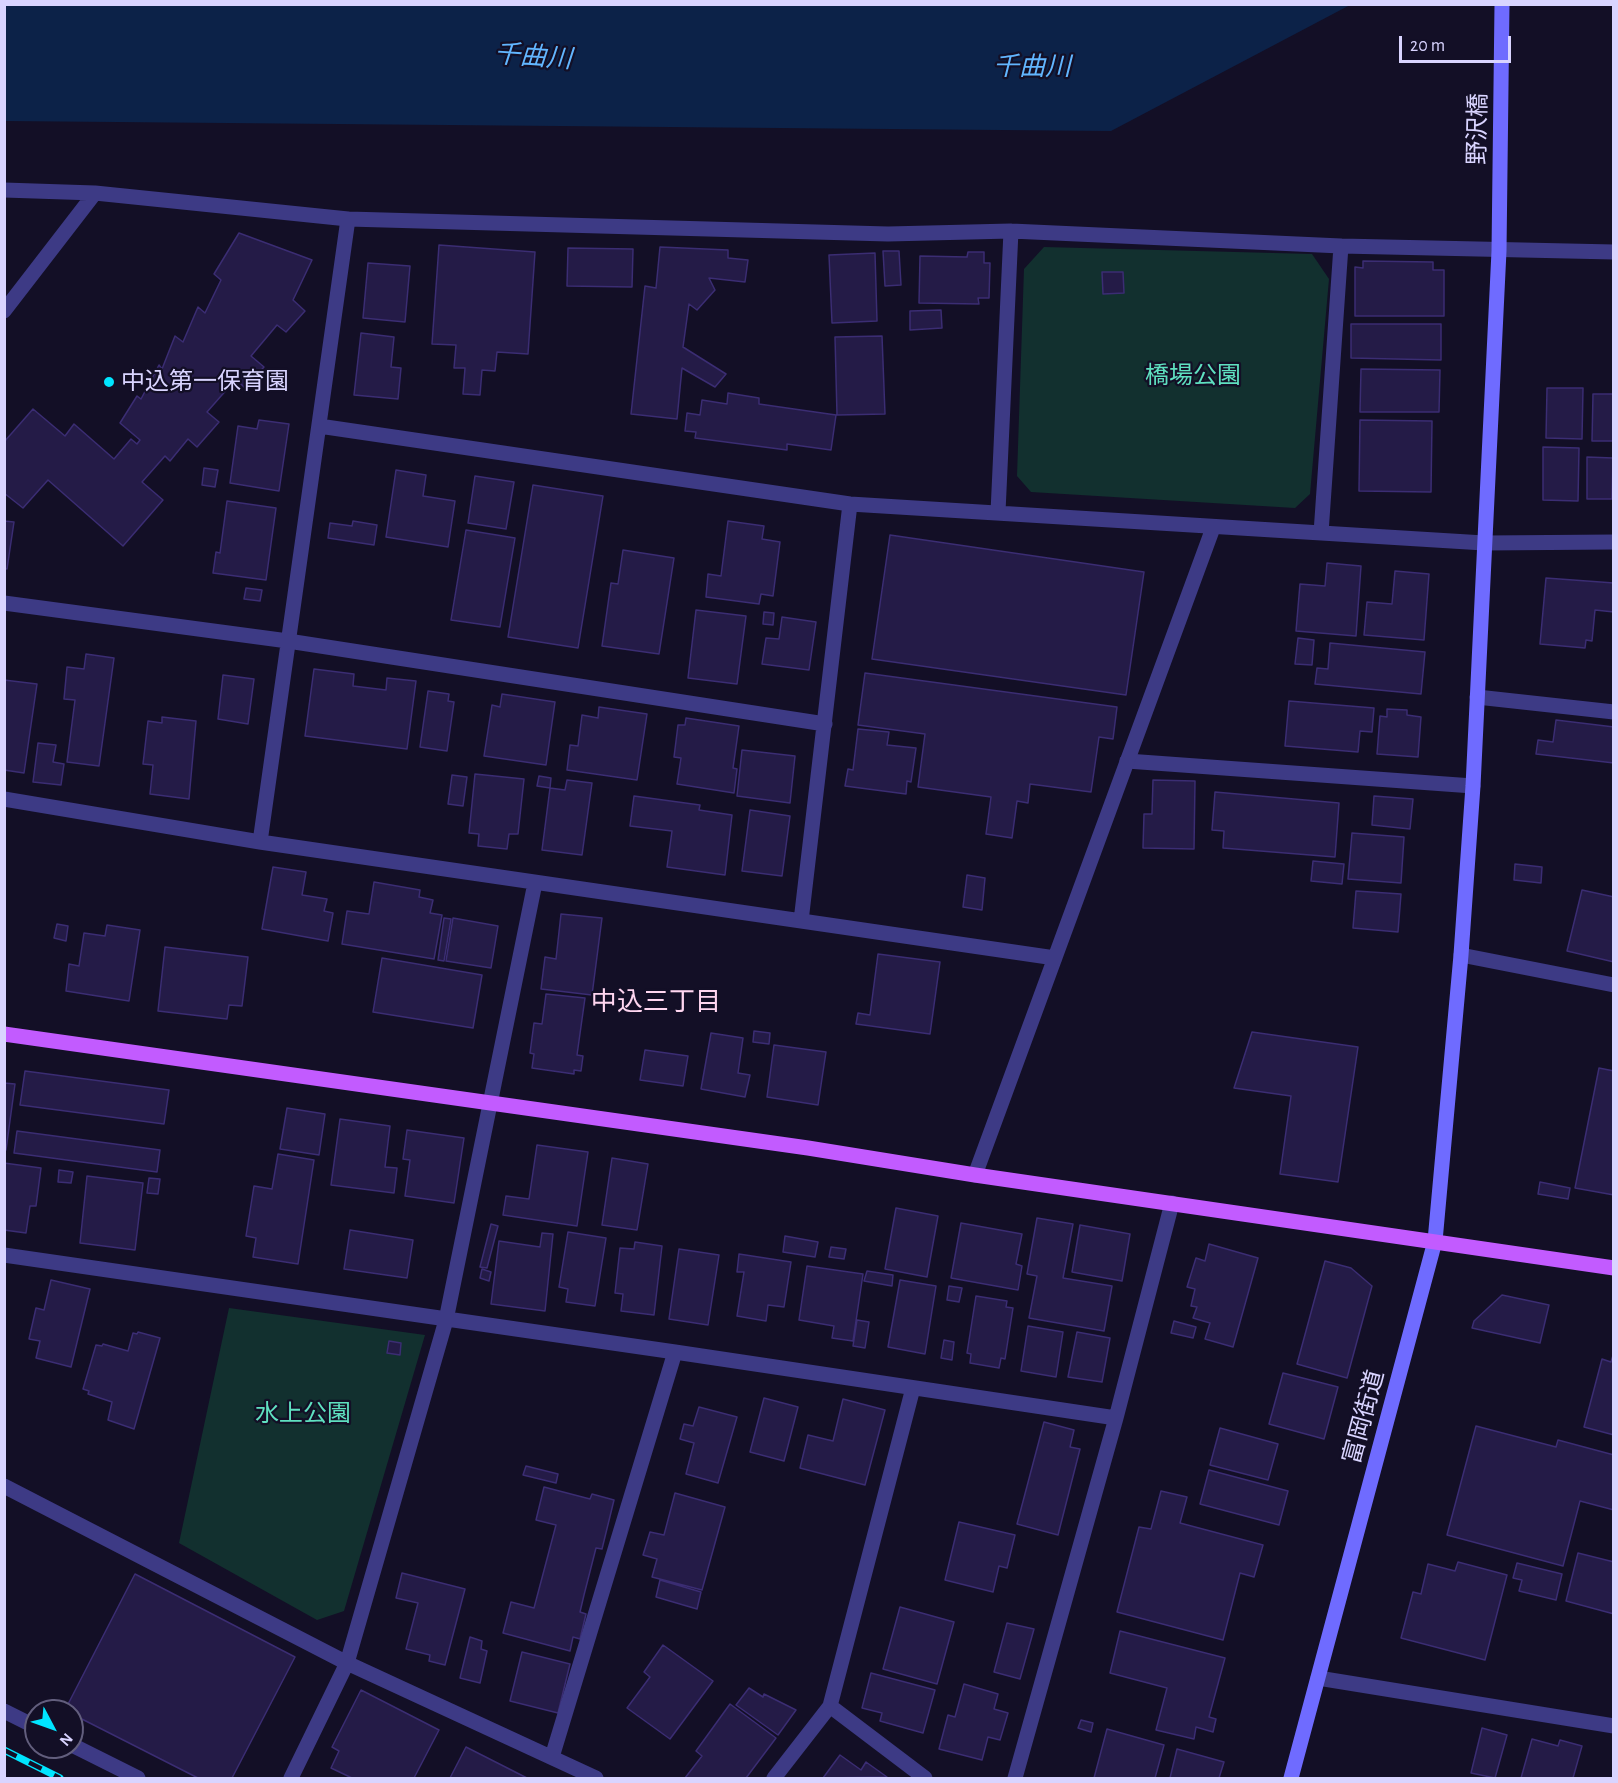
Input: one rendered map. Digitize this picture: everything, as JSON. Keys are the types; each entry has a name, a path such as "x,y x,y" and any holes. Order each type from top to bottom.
{"main road":[{"name":"野沢橋","path":"1477,697 1499,251 1502,4"},
{"name":"富岡街道","path":"1291,1779 1435,1241 1461,955 1477,697"},
{"path":"4,1034 490,1105 808,1148 1614,1268"}],"street":[{"path":"4,190 95,194 348,219 888,234 1011,231 1341,246 1614,252"},
{"path":"4,311 95,194"},
{"path":"260,842 348,219"},
{"path":"998,512 1011,231"},
{"path":"1321,533 1341,246"},
{"path":"319,426 850,504 1484,543 1614,542"},
{"path":"801,921 850,504"},
{"path":"975,1174 1213,528"},
{"path":"4,603 288,641 825,723"},
{"path":"1477,697 1614,712"},
{"path":"1127,762 1473,786"},
{"path":"4,799 260,842 1054,958"},
{"path":"291,1779 347,1663 446,1320 535,883"},
{"path":"1461,955 1614,985"},
{"path":"1015,1779 1116,1418 1172,1203"},
{"path":"4,1255 1116,1418"},
{"path":"552,1757 675,1352"},
{"path":"774,1779 830,1706 913,1388"},
{"path":"4,1485 347,1663 596,1779"},
{"path":"1318,1678 1614,1726"},
{"path":"830,1706 925,1779"},
{"path":"4,1711 24,1721"},
{"path":"84,1751 138,1779"}],"green space":[{"name":"橋場公園","path":"1044,247 1312,254 1329,279 1310,494 1295,508 1031,492 1017,476 1024,269"},
{"name":"水上公園","path":"229,1308 425,1335 344,1611 317,1620 179,1543"}],"water":[{"name":"千曲川","path":"5,4 1350,5 1111,131 5,121"}],"building":[{"path":"239,233 312,260 293,300 305,311 286,332 277,325 251,356 264,367 245,388 236,379 207,412 219,422 197,447 188,439 170,461 165,456 142,482 163,500 123,546 48,480 23,508 4,493 4,442 33,409 65,436 74,424 114,459 131,439 137,444 140,440 120,423 137,396 141,399 159,365 162,369 175,336 183,342 198,307 205,313 221,280 214,274"},
{"path":"439,245 535,252 528,354 497,352 495,371 482,370 480,395 463,394 465,368 454,368 456,345 432,344"},
{"path":"660,247 728,250 728,258 748,260 745,282 709,278 715,290 697,310 689,304 683,347 726,374 715,387 682,368 677,419 631,414 645,286 656,288"},
{"path":"568,248 633,249 632,287 567,286"},
{"path":"883,251 899,251 901,285 885,286"},
{"path":"968,252 984,252 984,263 990,263 989,298 978,298 979,304 919,303 920,256 967,257"},
{"path":"875,253 877,321 832,323 829,255"},
{"path":"1363,261 1433,262 1433,270 1444,270 1444,316 1355,316 1355,267 1363,268"},
{"path":"368,263 410,266 405,322 363,318"},
{"path":"1102,272 1123,272 1124,293 1103,294"},
{"path":"941,310 942,328 910,330 910,311"},
{"path":"1351,324 1441,324 1441,360 1351,358"},
{"path":"361,333 394,337 391,367 401,368 398,399 354,395"},
{"path":"882,336 885,414 837,415 835,337"},
{"path":"1361,369 1440,370 1439,412 1360,412"},
{"path":"1547,388 1583,388 1582,439 1546,438"},
{"path":"728,393 759,398 759,404 836,415 831,450 787,444 787,450 695,438 696,432 685,431 687,413 700,415 702,400 727,404"},
{"path":"1593,394 1614,394 1614,441 1592,441"},
{"path":"259,420 289,424 279,491 230,483 238,426 257,429"},
{"path":"1360,420 1432,421 1431,492 1359,491"},
{"path":"1543,447 1579,448 1578,501 1543,500"},
{"path":"1587,457 1613,458 1612,499 1587,499"},
{"path":"204,468 218,470 215,487 202,485"},
{"path":"396,470 426,475 423,496 455,501 448,547 386,537"},
{"path":"475,476 514,482 506,529 468,523"},
{"path":"533,485 603,496 578,648 508,637"},
{"path":"227,501 276,508 266,580 213,573 216,552 220,553"},
{"path":"4,521 14,522 7,569 4,568"},
{"path":"353,521 377,525 374,545 328,538 330,523 352,526"},
{"path":"728,521 764,526 762,539 780,542 773,596 761,594 759,604 706,597 708,574 721,576"},
{"path":"466,530 515,538 500,627 451,620"},
{"path":"890,535 1144,572 1126,695 872,659"},
{"path":"623,550 674,558 659,654 602,646 611,583 618,584"},
{"path":"1327,563 1361,566 1356,636 1296,631 1300,584 1325,586"},
{"path":"1395,571 1429,574 1424,640 1364,635 1367,602 1392,604"},
{"path":"1546,578 1614,583 1614,612 1595,610 1592,641 1586,640 1585,648 1540,644"},
{"path":"246,588 262,590 260,601 244,599"},
{"path":"696,610 746,616 737,684 688,678"},
{"path":"764,612 774,613 773,625 763,624"},
{"path":"782,617 816,622 809,670 762,664 766,638 779,639"},
{"path":"1298,638 1314,640 1312,665 1295,664"},
{"path":"1330,643 1425,652 1421,694 1315,684 1317,668 1328,669"},
{"path":"86,654 114,658 99,766 67,762 75,700 64,699 67,667 84,669"},
{"path":"314,669 354,674 353,686 386,690 387,678 416,681 407,749 305,736"},
{"path":"865,673 1117,707 1113,739 1099,737 1091,792 1030,784 1028,803 1017,801 1012,838 986,834 991,797 918,787 925,734 858,725"},
{"path":"223,675 254,679 248,724 218,719"},
{"path":"4,680 37,684 24,773 4,770"},
{"path":"428,691 449,694 448,701 454,702 447,751 420,747"},
{"path":"502,694 555,702 546,765 484,756 492,705 500,707"},
{"path":"1289,701 1374,708 1372,732 1360,731 1358,752 1285,746"},
{"path":"599,707 647,714 637,780 567,770 570,745 578,746 582,715 598,718"},
{"path":"1387,709 1407,710 1407,715 1421,717 1418,757 1377,754 1380,716 1387,717"},
{"path":"162,717 196,721 189,799 150,794 153,765 143,764 148,721 162,723"},
{"path":"686,718 739,726 733,768 737,769 734,793 677,784 681,758 674,757 678,725 685,725"},
{"path":"1556,720 1614,727 1614,763 1536,754 1538,740 1553,742"},
{"path":"858,729 889,732 887,745 916,748 911,782 907,781 906,794 845,786 848,769 853,770"},
{"path":"38,743 56,745 53,762 64,764 61,785 33,782"},
{"path":"742,750 795,756 790,803 737,796"},
{"path":"475,774 524,779 518,834 509,834 507,849 478,846 479,834 469,833"},
{"path":"452,775 467,777 463,806 448,804"},
{"path":"539,776 551,778 550,788 537,786"},
{"path":"567,780 592,783 582,855 542,850 550,788 565,790"},
{"path":"1153,780 1195,781 1194,849 1143,848 1144,814 1152,814"},
{"path":"1215,792 1339,803 1335,857 1223,848 1224,831 1212,830"},
{"path":"634,796 700,805 699,810 732,815 725,875 667,867 672,831 630,826"},
{"path":"1374,796 1413,799 1410,829 1372,825"},
{"path":"750,810 790,816 782,876 742,871"},
{"path":"1352,833 1404,837 1401,883 1348,879"},
{"path":"1313,861 1344,864 1342,884 1311,881"},
{"path":"1515,864 1542,867 1541,883 1514,880"},
{"path":"273,867 306,872 302,895 327,899 324,911 333,913 328,941 262,929"},
{"path":"967,875 985,878 982,910 963,907"},
{"path":"374,882 420,890 419,897 433,900 430,913 442,915 434,959 342,944 347,911 369,914"},
{"path":"1582,890 1614,897 1614,962 1567,951"},
{"path":"1356,891 1401,894 1398,932 1353,928"},
{"path":"561,914 602,918 592,995 541,989 545,957 556,959"},
{"path":"444,918 451,919 444,961 438,960"},
{"path":"453,918 498,926 491,968 446,961"},
{"path":"57,924 68,926 66,941 54,938"},
{"path":"107,925 140,930 129,1001 66,991 69,964 79,966 84,933 105,936"},
{"path":"165,947 248,957 242,1006 229,1005 227,1019 158,1011"},
{"path":"878,954 940,962 930,1034 856,1024 858,1013 870,1015"},
{"path":"382,958 482,975 473,1028 373,1012"},
{"path":"546,994 585,998 577,1055 583,1056 581,1071 574,1070 574,1074 532,1068 534,1054 530,1053 534,1023 542,1024"},
{"path":"754,1031 770,1033 769,1044 753,1042"},
{"path":"1252,1032 1358,1047 1338,1182 1280,1174 1291,1096 1234,1088"},
{"path":"711,1033 743,1038 738,1073 750,1075 745,1097 701,1089"},
{"path":"774,1045 826,1052 818,1105 767,1097"},
{"path":"645,1050 688,1056 683,1086 640,1080"},
{"path":"1599,1068 1614,1071 1614,1195 1575,1188"},
{"path":"25,1071 169,1090 164,1124 20,1105"},
{"path":"4,1083 15,1084 6,1150 4,1150"},
{"path":"287,1108 325,1114 319,1155 280,1149"},
{"path":"340,1119 390,1126 385,1167 397,1168 394,1193 331,1185"},
{"path":"407,1130 464,1138 454,1203 405,1196 410,1160 403,1159"},
{"path":"17,1131 160,1150 157,1172 14,1153"},
{"path":"537,1145 588,1152 577,1226 503,1215 506,1196 529,1199"},
{"path":"278,1154 314,1160 298,1264 253,1257 256,1238 246,1236 254,1186 272,1189"},
{"path":"612,1158 648,1164 637,1230 602,1225"},
{"path":"4,1163 41,1168 36,1206 30,1206 26,1233 4,1230"},
{"path":"59,1170 73,1172 71,1183 58,1182"},
{"path":"87,1176 143,1183 135,1250 80,1243"},
{"path":"149,1178 160,1179 158,1194 147,1193"},
{"path":"1540,1182 1570,1188 1568,1199 1538,1194"},
{"path":"896,1208 938,1216 927,1277 885,1269"},
{"path":"1037,1218 1073,1224 1063,1278 1112,1286 1104,1331 1029,1318 1037,1276 1027,1274"},
{"path":"961,1223 1022,1234 1016,1264 1022,1266 1018,1290 951,1278"},
{"path":"491,1224 498,1226 487,1268 480,1267"},
{"path":"1080,1225 1130,1234 1122,1281 1072,1272"},
{"path":"350,1230 413,1240 407,1278 344,1269"},
{"path":"568,1232 606,1238 595,1306 566,1302 568,1289 559,1287"},
{"path":"542,1233 553,1234 545,1311 491,1304 499,1241 540,1247"},
{"path":"785,1236 818,1242 815,1257 783,1252"},
{"path":"635,1242 662,1246 654,1315 621,1311 623,1294 615,1293 620,1248 634,1249"},
{"path":"1209,1244 1258,1258 1233,1347 1205,1339 1210,1323 1193,1318 1197,1307 1191,1306 1195,1289 1187,1287 1196,1258 1205,1261"},
{"path":"831,1247 846,1249 844,1259 829,1257"},
{"path":"679,1249 719,1255 708,1325 669,1319"},
{"path":"739,1254 791,1262 784,1307 768,1305 766,1321 737,1316 744,1272 737,1272"},
{"path":"1325,1261 1351,1268 1372,1286 1347,1378 1297,1364"},
{"path":"807,1266 863,1274 853,1341 832,1338 834,1326 799,1320"},
{"path":"482,1269 491,1272 489,1281 480,1278"},
{"path":"867,1271 893,1275 892,1286 864,1281"},
{"path":"51,1280 90,1289 71,1367 36,1358 40,1341 29,1339 36,1308 44,1310"},
{"path":"900,1280 936,1286 925,1354 888,1347"},
{"path":"949,1286 962,1288 959,1302 947,1300"},
{"path":"1502,1295 1549,1305 1540,1343 1472,1328 1474,1321"},
{"path":"976,1296 1007,1301 1006,1307 1013,1308 1005,1359 1001,1358 999,1368 970,1363 971,1354 967,1353"},
{"path":"857,1320 869,1322 865,1348 853,1346"},
{"path":"1174,1321 1196,1327 1193,1338 1171,1333"},
{"path":"1028,1326 1063,1332 1056,1377 1021,1371"},
{"path":"138,1332 160,1338 134,1429 108,1420 112,1402 88,1394 89,1391 83,1389 96,1345 102,1346 103,1344 128,1351 133,1333"},
{"path":"1077,1332 1110,1338 1102,1382 1068,1377"},
{"path":"944,1340 954,1342 952,1360 941,1358"},
{"path":"389,1341 401,1343 400,1355 387,1353"},
{"path":"1614,1352 1614,1435 1584,1427 1602,1359 1611,1362"},
{"path":"1283,1373 1338,1387 1324,1439 1269,1424"},
{"path":"764,1398 798,1407 784,1461 750,1452"},
{"path":"843,1399 885,1410 865,1485 800,1468 808,1435 833,1441"},
{"path":"699,1407 737,1417 718,1483 686,1474 694,1443 680,1439 684,1424 693,1426"},
{"path":"1044,1422 1074,1430 1070,1447 1080,1449 1058,1535 1017,1524"},
{"path":"1476,1426 1556,1447 1558,1440 1614,1455 1614,1510 1580,1501 1563,1566 1447,1535"},
{"path":"1220,1428 1278,1444 1268,1480 1210,1465"},
{"path":"526,1466 558,1474 556,1483 523,1475"},
{"path":"1209,1470 1288,1491 1279,1525 1200,1504"},
{"path":"544,1487 590,1499 592,1494 614,1500 602,1549 596,1548 584,1595 580,1612 586,1614 580,1639 573,1637 570,1651 503,1633 511,1602 534,1608 556,1525 536,1520"},
{"path":"1161,1491 1187,1497 1180,1523 1263,1545 1254,1577 1240,1573 1223,1640 1117,1612 1139,1527 1151,1529"},
{"path":"675,1493 725,1507 702,1590 652,1577 657,1559 643,1555 650,1532 664,1535"},
{"path":"959,1522 1015,1535 1007,1568 999,1566 993,1592 945,1580"},
{"path":"1578,1553 1614,1562 1614,1614 1566,1601"},
{"path":"1458,1562 1507,1575 1485,1660 1401,1638 1413,1592 1421,1594 1428,1564 1455,1571"},
{"path":"1517,1563 1562,1574 1556,1600 1519,1591 1522,1580 1513,1578"},
{"path":"402,1573 465,1589 445,1665 429,1661 430,1655 406,1649 418,1603 396,1598"},
{"path":"135,1574 295,1657 232,1778 198,1778 84,1720 84,1699 71,1699"},
{"path":"660,1580 701,1592 697,1609 656,1597"},
{"path":"900,1607 954,1622 937,1684 883,1669"},
{"path":"1007,1623 1034,1629 1020,1679 994,1672"},
{"path":"1120,1631 1225,1658 1209,1717 1216,1719 1213,1732 1196,1727 1194,1739 1156,1730 1167,1688 1110,1673"},
{"path":"470,1637 482,1641 481,1649 487,1651 480,1683 460,1678"},
{"path":"663,1645 713,1681 670,1739 627,1708 650,1677 644,1672"},
{"path":"522,1652 570,1664 558,1713 510,1701"},
{"path":"871,1673 935,1690 923,1733 880,1721 882,1713 862,1708"},
{"path":"964,1684 998,1694 994,1709 1008,1713 1000,1740 988,1737 982,1760 939,1749 948,1715 955,1717"},
{"path":"749,1688 763,1697 764,1694 796,1710 778,1735 736,1705"},
{"path":"361,1690 439,1730 414,1778 352,1778 331,1768 339,1751 332,1747"},
{"path":"730,1704 776,1738 746,1778 685,1778 702,1756 696,1751"},
{"path":"1081,1720 1093,1723 1091,1732 1078,1728"},
{"path":"1482,1728 1507,1735 1495,1778 1471,1773"},
{"path":"1107,1729 1164,1745 1155,1778 1094,1778"},
{"path":"1532,1739 1558,1746 1560,1740 1582,1746 1573,1778 1521,1778"},
{"path":"466,1747 527,1778 450,1778"},
{"path":"1177,1749 1224,1762 1219,1778 1170,1778"},
{"path":"840,1755 861,1770 866,1762 887,1777 823,1778"}],"railway":[{"path":"4,1750 60,1778"}],"place":[{"name":"中込第一保育園","path":"109,382"}],"district":[{"name":"中込三丁目","path":"656,1002"}]}
